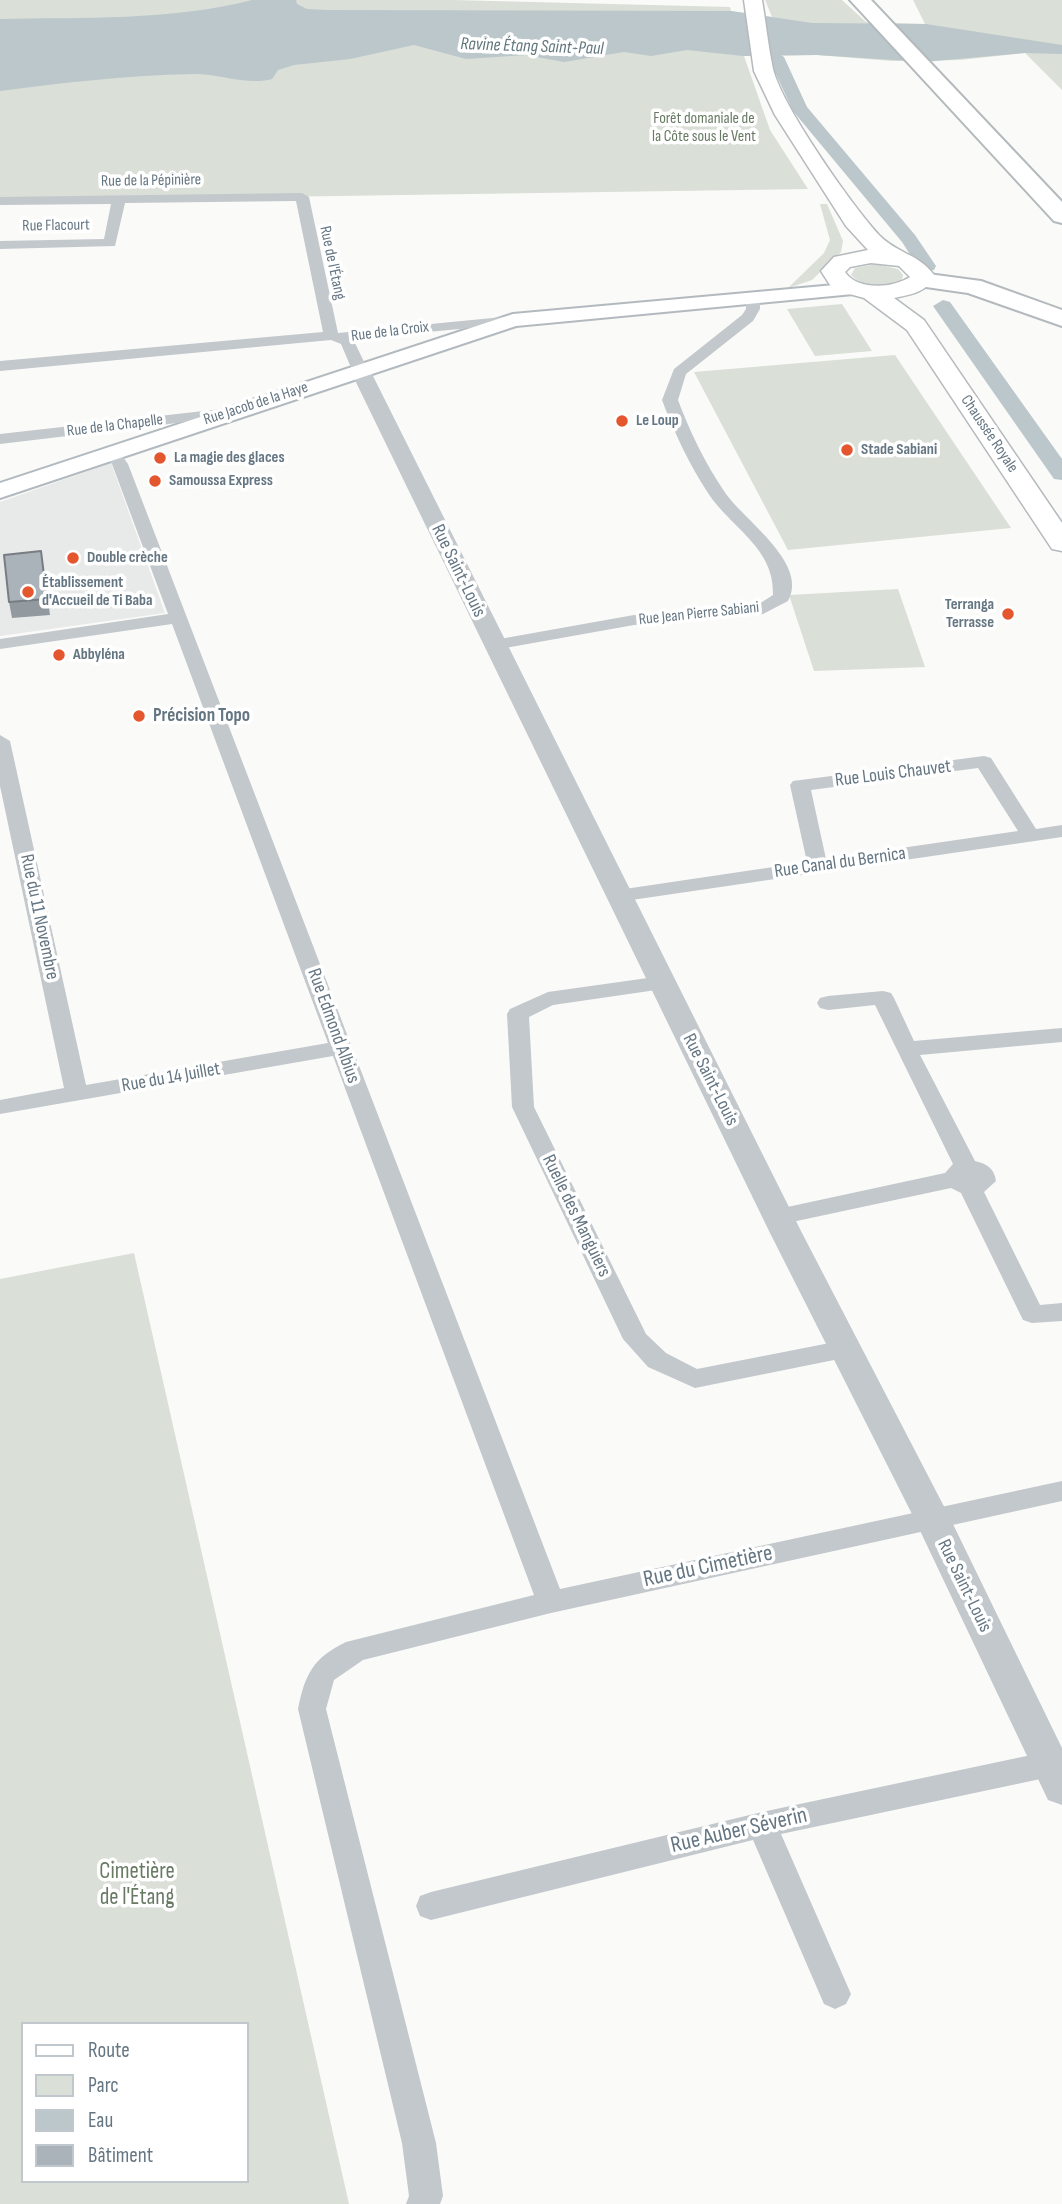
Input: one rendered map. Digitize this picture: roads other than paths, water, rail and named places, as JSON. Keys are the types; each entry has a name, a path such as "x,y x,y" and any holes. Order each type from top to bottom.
{"highway":[{"path":"862,2 983,101"},
{"path":"944,70 1062,216"},
{"path":"916,283 972,286 1062,318"}],"main road":[{"path":"754,5 764,71 785,115 854,221 880,249 919,270 916,283 901,290 864,290"},
{"path":"851,258 854,221"},
{"path":"834,276 836,266 851,258 892,257"},
{"name":"Chaussée Royale","path":"834,276 843,284 864,290 916,325 1062,543"},
{"name":"Rue de la Croix","path":"780,295 834,276"},
{"name":"Chaussée Royale","path":"916,283 916,325"},
{"name":"Rue de la Croix","path":"513,320 780,295 864,290"},
{"name":"Rue Jacob de la Haye","path":"0,491 230,412 513,320"}],"street":[{"name":"Rue de la Pépinière","path":"0,201 302,197"},
{"name":"Rue de l'Étang","path":"302,197 306,225 336,337"},
{"name":"Rue Flacourt","path":"0,245 110,243 119,199"},
{"name":"Rue Jean Pierre Sabiani","path":"494,645 634,620 763,609 782,597 785,582 780,567 773,555 721,499 670,400 680,372 748,318 753,309 752,298"},
{"name":"Rue de la Croix","path":"0,366 513,320"},
{"path":"336,337 346,342 360,370"},
{"name":"Rue Saint-Louis","path":"360,370 618,896 932,1518 1056,1776"},
{"name":"Rue de la Chapelle","path":"0,439 230,412"},
{"name":"Rue Edmond Albius","path":"102,429 120,450 120,464 551,1602"},
{"path":"0,644 178,618"},
{"name":"Rue du 11 Novembre","path":"0,741 77,1094"},
{"name":"Rue Louis Chauvet","path":"818,867 800,785 984,762 1030,835"},
{"name":"Rue Canal du Bernica","path":"618,896 1062,831"},
{"name":"Ruelle des Manguiers","path":"662,983 548,999 518,1014 523,1107 636,1339 657,1360 695,1379 845,1349"},
{"path":"828,1003 883,998 964,1178 1031,1314 1062,1312"},
{"path":"906,1049 1062,1035"},
{"name":"Rue du 14 Juillet","path":"0,1107 341,1048"},
{"path":"778,1217 964,1178"},
{"name":"Rue du Cimetière","path":"423,2204 426,2196 419,2143 312,1709 316,1686 331,1662 356,1650 551,1602 1062,1490"},
{"name":"Rue Auber Séverin","path":"430,1906 762,1825 1056,1776"},
{"path":"762,1825 835,1994"}],"water":[{"name":"Ravine Étang Saint-Paul","path":"252,0 296,0 297,4 307,9 327,10 731,11 812,23 926,24 1062,45 1062,54 1025,53 924,62 817,55 743,56 687,50 651,56 624,52 564,62 526,55 466,59 414,45 350,59 294,65 278,70 272,79 262,81 202,74 168,75 0,91 0,19 158,15"}],"waterway":[{"path":"776,57 799,108 909,239 927,266"},
{"path":"943,306 1062,474"}],"place":[{"name":"Le Loup","path":"622,421"},
{"name":"Stade Sabiani","path":"847,450"},
{"name":"La magie des glaces","path":"160,458"},
{"name":"Samoussa Express","path":"155,481"},
{"name":"Double crèche","path":"73,558"},
{"name":"Établissement d'Accueil de Ti Baba","path":"28,592"},
{"name":"Terranga Terrasse","path":"1008,614"},
{"name":"Abbyléna","path":"59,655"},
{"name":"Précision Topo","path":"139,716"}],"park label":[{"name":"Forêt domaniale de la Côte sous le Vent","path":"704,128"},
{"name":"Cimetière de l'Étang","path":"137,1885"}]}
